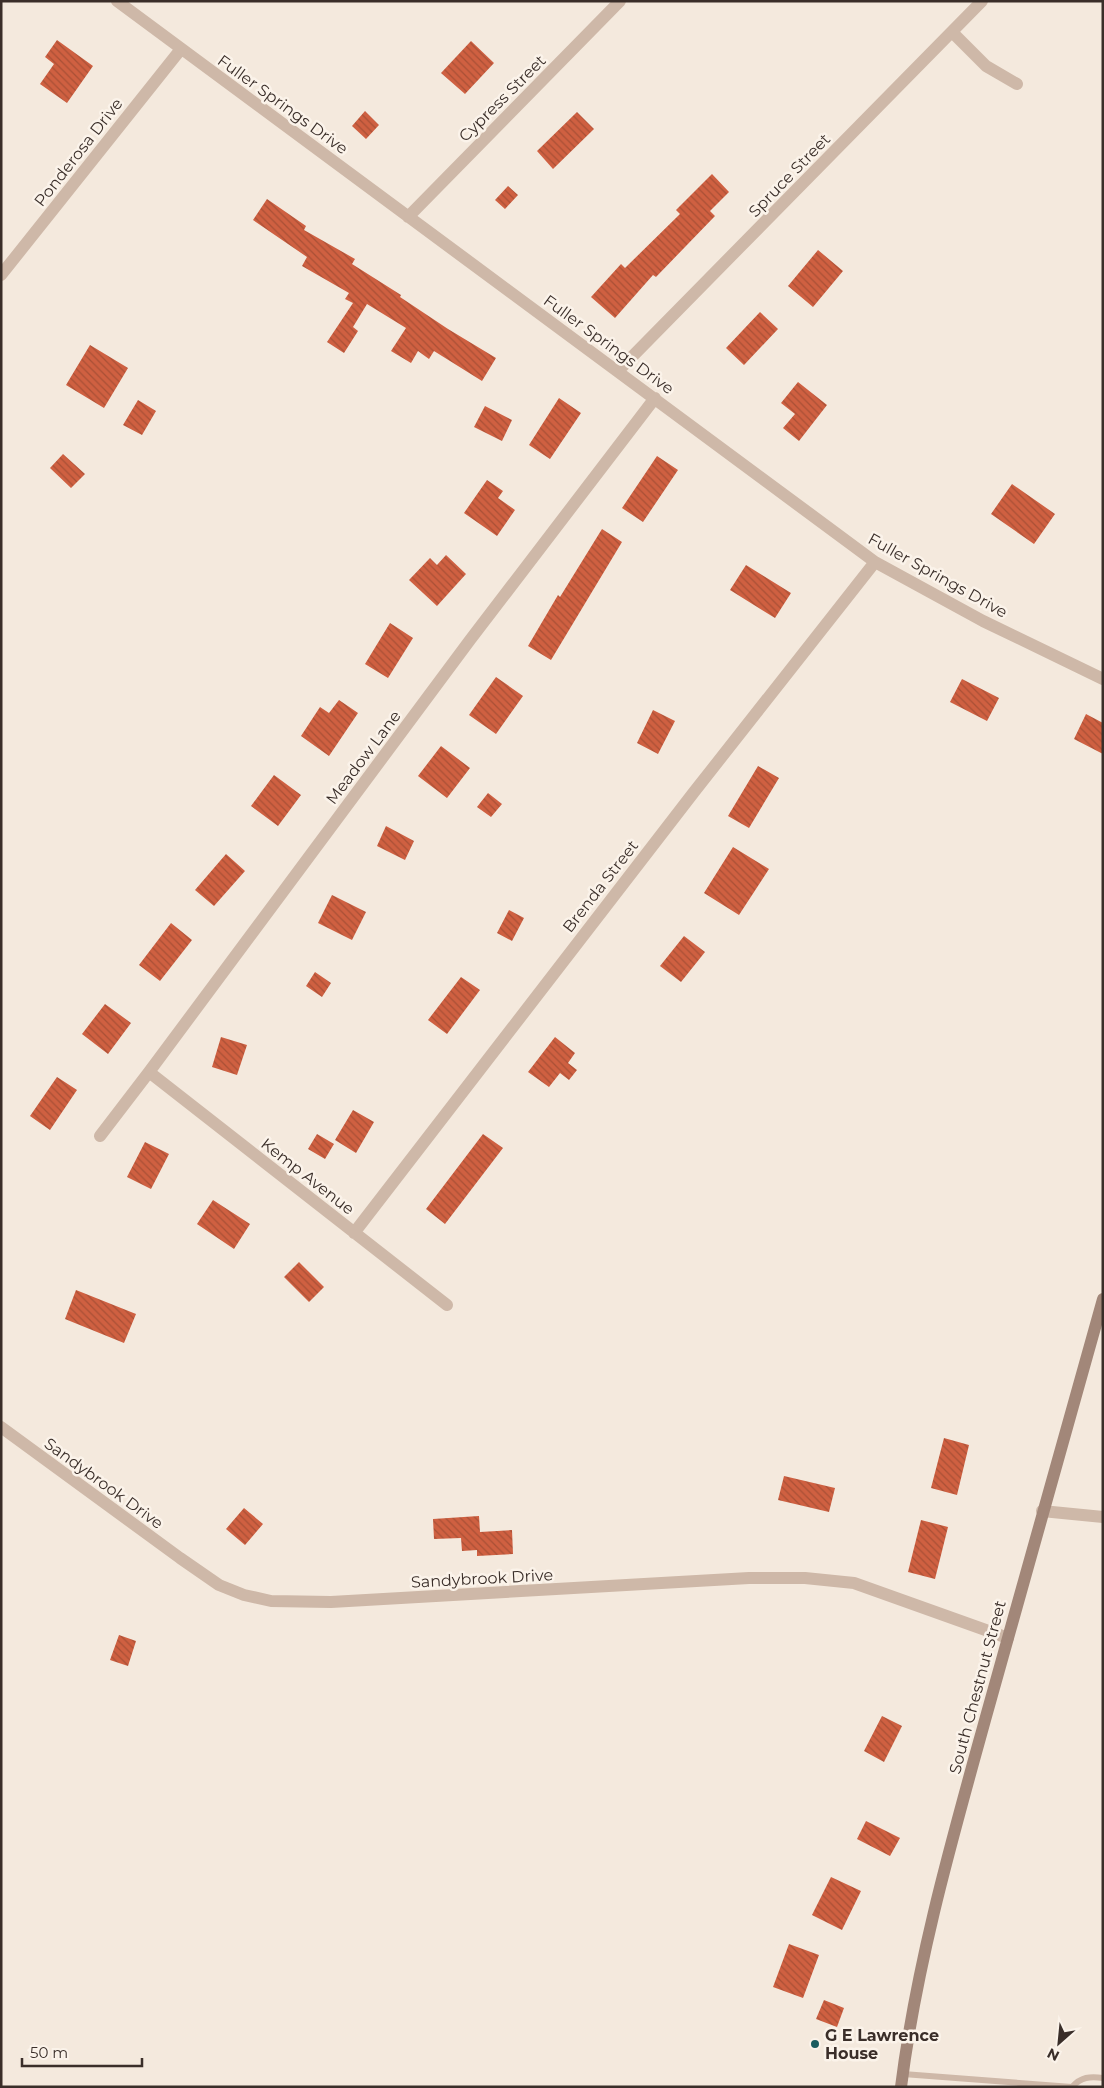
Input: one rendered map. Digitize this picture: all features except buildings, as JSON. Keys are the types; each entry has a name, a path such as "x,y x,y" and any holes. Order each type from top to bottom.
{"main road":[{"name":"South Chestnut Street","path":"902,2080 927,1941 955,1830 1042,1511 1103,1299"}],"street":[{"name":"Fuller Springs Drive","path":"117,1 875,562 983,621 1103,679"},
{"name":"Cypress Street","path":"408,217 620,1"},
{"name":"Spruce Street","path":"618,371 982,1"},
{"path":"952,32 986,66 1017,84"},
{"name":"Ponderosa Drive","path":"1,275 181,49"},
{"name":"Meadow Lane","path":"100,1136 464,648 655,398"},
{"name":"Brenda Street","path":"354,1233 694,792 875,562"},
{"name":"Kemp Avenue","path":"149,1072 447,1305"},
{"name":"Sandybrook Drive","path":"1,1427 219,1585 244,1595 271,1601 331,1602 749,1578 805,1578 854,1582 1008,1638"},
{"path":"1042,1511 1103,1517"}],"lane":[{"path":"902,2080 1072,2087 1079,2080 1090,2076 1103,2078"}],"place":[{"name":"G E Lawrence House","path":"815,2044"}]}
